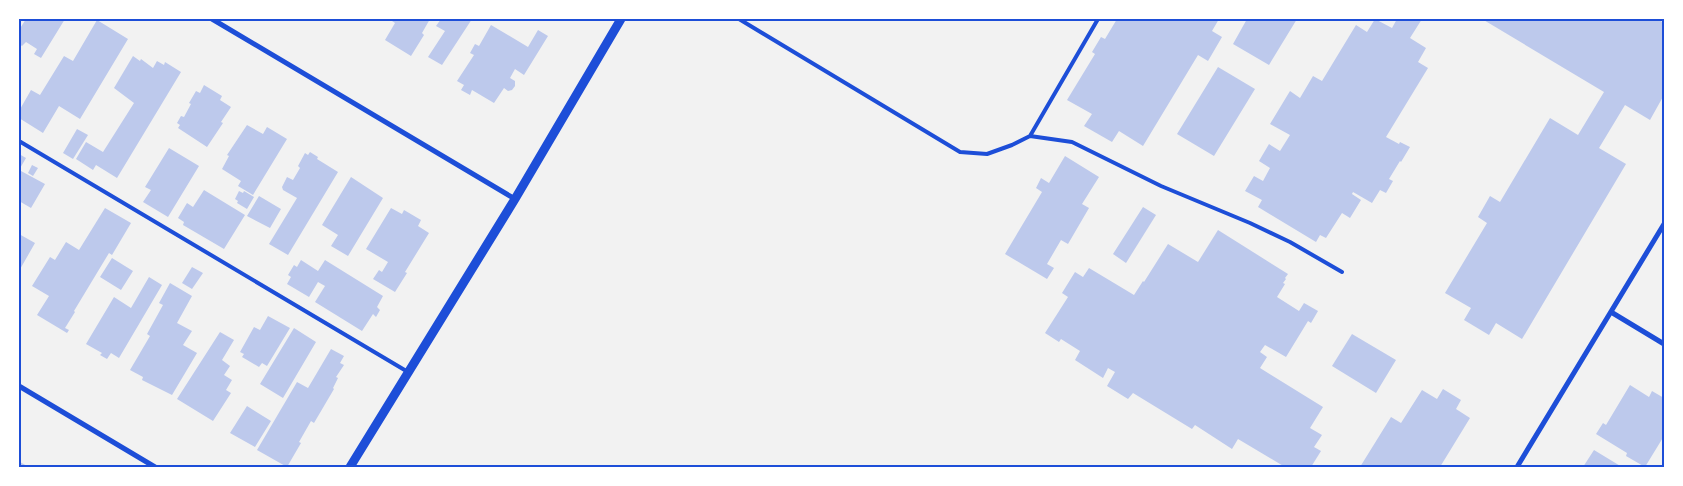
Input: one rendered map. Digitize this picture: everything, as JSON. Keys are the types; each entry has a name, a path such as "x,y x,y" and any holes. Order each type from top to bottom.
{"street":[{"path":"212,19 515,199"},
{"path":"350,467 515,199 621,19"},
{"path":"1517,467 1664,224"},
{"path":"1611,312 1664,344"},
{"path":"19,386 156,467"}],"lane":[{"path":"739,19 960,152 987,154 1030,136 1098,19"},
{"path":"1030,136 1072,142 1161,186 1290,242 1342,272"},
{"path":"19,141 408,372"}],"building":[{"path":"26,19 65,19 41,58 34,54 37,49 26,42 22,46 19,44 19,30"},
{"path":"389,19 430,19 422,33 424,35 411,56 385,40 395,23"},
{"path":"441,19 472,19 442,65 428,57 445,31 436,26"},
{"path":"1117,19 1219,19 1212,31 1222,37 1208,61 1198,55 1143,146 1119,131 1112,142 1084,126 1092,114 1067,100 1095,54 1092,52 1101,37 1105,39"},
{"path":"1247,19 1297,19 1269,65 1233,44"},
{"path":"1375,19 1392,28 1397,19 1422,19 1410,38 1426,48 1418,62 1428,68 1386,137 1410,147 1389,179 1393,181 1386,193 1380,190 1372,203 1353,192 1352,194 1361,200 1350,218 1342,213 1326,238 1320,235 1316,242 1258,207 1262,200 1245,191 1254,176 1263,181 1270,168 1259,161 1269,144 1280,151 1290,135 1270,124 1290,91 1300,98 1313,76 1322,81 1356,25 1367,32"},
{"path":"1482,19 1657,19 1664,23 1664,95 1650,120 1625,105 1599,148 1626,164 1522,339 1496,323 1489,335 1464,320 1471,308 1445,293 1487,223 1478,217 1490,196 1500,202 1550,118 1578,135 1604,92"},
{"path":"97,20 128,39 80,119 59,106 43,133 19,118 19,111 31,90 40,95 64,56 73,61"},
{"path":"491,25 528,47 538,30 548,36 524,75 515,69 510,78 515,81 515,86 512,90 508,91 504,88 494,103 472,90 470,95 461,90 464,85 457,81 474,55 470,53 475,44 479,46"},
{"path":"133,56 140,61 141,59 153,68 157,61 164,65 165,62 181,72 117,178 96,165 93,170 76,159 86,142 103,152 134,103 114,88"},
{"path":"1218,67 1255,89 1214,156 1177,134"},
{"path":"204,85 222,96 220,100 231,107 207,147 178,128 180,125 177,123 181,116 184,117 196,91 200,93"},
{"path":"247,125 263,134 267,127 287,139 253,195 238,186 241,181 222,169 229,156 227,155"},
{"path":"77,129 88,135 73,159 63,153"},
{"path":"169,148 199,166 168,217 143,202 151,190 145,187"},
{"path":"310,152 318,157 317,159 338,172 288,255 269,244 297,198 283,190 282,187 287,177 293,180 300,168 298,166 305,153 308,155"},
{"path":"19,154 26,158 19,170"},
{"path":"1065,156 1099,177 1082,204 1089,208 1068,244 1061,240 1047,264 1054,268 1047,279 1005,254 1042,192 1036,188 1041,178 1049,183"},
{"path":"32,165 38,168 33,176 28,173"},
{"path":"21,171 45,184 31,208 19,201 19,174"},
{"path":"351,177 383,198 348,256 331,246 338,235 322,225"},
{"path":"204,190 245,215 224,249 183,225 184,222 178,218 187,203 193,207"},
{"path":"239,191 243,193 244,191 254,197 247,209 237,203 238,201 235,199"},
{"path":"259,196 281,209 270,228 247,216"},
{"path":"1143,207 1156,215 1126,263 1113,254"},
{"path":"105,208 131,223 112,255 109,253 74,311 65,328 69,330 67,333 37,315 49,296 32,286 50,257 55,260 66,242 79,250"},
{"path":"391,208 402,214 404,210 421,220 418,226 429,233 395,292 373,279 379,270 382,272 388,262 366,249"},
{"path":"1218,230 1288,274 1283,283 1285,284 1277,297 1299,311 1304,303 1318,311 1311,323 1308,321 1286,357 1265,345 1260,352 1267,357 1260,368 1323,407 1310,428 1322,435 1314,447 1321,451 1311,467 1285,467 1238,439 1232,449 1195,425 1192,429 1133,393 1128,399 1107,386 1115,372 1108,368 1103,378 1075,360 1080,351 1061,339 1059,342 1045,333 1068,297 1062,293 1075,272 1083,277 1089,268 1134,295 1168,244 1198,262"},
{"path":"19,234 35,243 19,271"},
{"path":"112,258 133,271 121,290 100,277"},
{"path":"301,260 318,271 325,260 383,296 377,307 380,310 376,317 373,314 362,331 315,302 325,286 318,282 309,297 287,284 291,277 288,275 294,265 297,267"},
{"path":"192,267 203,273 192,289 182,283"},
{"path":"149,277 162,285 119,358 111,353 107,359 100,355 102,353 86,344 114,297 131,308"},
{"path":"170,283 192,296 177,323 192,331 183,345 197,353 172,395 142,380 143,377 130,370 150,336 147,334 163,305 159,303"},
{"path":"268,316 290,328 267,366 262,363 259,367 242,357 244,354 240,352 254,327 260,330"},
{"path":"294,328 316,342 283,398 260,384"},
{"path":"220,332 234,340 222,360 230,366 224,375 232,380 226,390 231,393 213,421 177,399"},
{"path":"1352,334 1396,360 1376,393 1332,366"},
{"path":"331,349 344,356 340,363 344,365 336,377 338,378 334,389 314,423 311,421 287,467 257,450 297,382 308,388"},
{"path":"1630,385 1649,397 1652,391 1664,398 1664,436 1645,467 1626,456 1627,453 1596,434 1603,423 1606,425"},
{"path":"1443,389 1461,400 1456,409 1470,418 1440,467 1360,467 1391,417 1401,423 1422,390 1437,399"},
{"path":"247,406 271,421 255,447 230,433"},
{"path":"1594,450 1622,467 1583,467"},
{"path":"20,462 27,466 19,467"}]}
